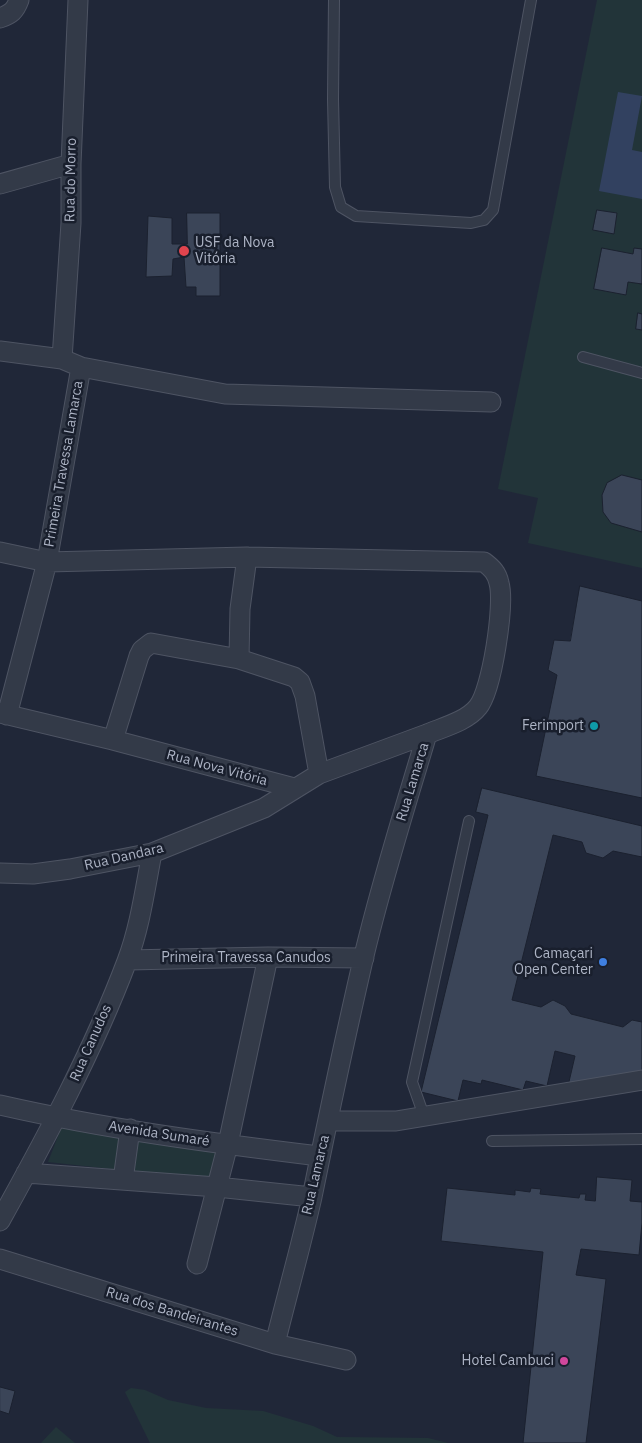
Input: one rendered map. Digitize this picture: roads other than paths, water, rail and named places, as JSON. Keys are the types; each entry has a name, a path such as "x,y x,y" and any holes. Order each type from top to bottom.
{"street":[{"path":"0,18 11,14 16,9 19,0"},
{"name":"Rua do Morro","path":"62,359 71,223 71,164 78,0"},
{"path":"0,184 71,164"},
{"path":"0,351 62,359 81,367 225,394 491,402"},
{"name":"Primeira Travessa Lamarca","path":"3,714 47,562 81,367"},
{"name":"Rua Lamarca","path":"0,552 47,562 247,557 484,562 494,570 500,590 500,610 489,684 484,699 477,709 462,719 428,734 394,846 364,958 329,1121 319,1156 312,1197 275,1344"},
{"path":"238,659 240,609 247,557"},
{"path":"113,740 136,664 142,650 151,643 238,659 283,672 300,682 318,774"},
{"name":"Rua Nova Vitória","path":"3,714 113,740 294,788"},
{"path":"294,788 318,774 428,734"},
{"name":"Rua Dandara","path":"0,873 33,874 70,869 152,853 264,808 294,788"},
{"name":"Rua Canudos","path":"0,1221 56,1118 87,1054 128,960 140,915 152,853"},
{"path":"196,1264 228,1144 268,957"},
{"name":"Primeira Travessa Canudos","path":"128,960 268,957 364,958"},
{"path":"329,1121 396,1121 642,1080"},
{"name":"Avenida Sumaré","path":"0,1105 56,1118 319,1156"},
{"path":"123,1180 130,1129"},
{"path":"26,1173 217,1187 312,1197"},
{"name":"Rua dos Bandeirantes","path":"0,1259 275,1344 346,1360"}],"lane":[{"path":"334,0 333,99 335,187 340,207 356,216 471,223 484,220 493,210 531,0"},
{"path":"583,357 642,373"},
{"path":"424,1116 412,1082 469,821"},
{"path":"492,1141 642,1139"}],"water":[{"path":"618,92 642,96 632,150 642,152 642,199 599,191"}],"place":[{"name":"USF da Nova Vitória","path":"184,251"},
{"name":"Ferimport","path":"594,726"},
{"name":"Camaçari Open Center","path":"603,962"},
{"name":"Hotel Cambuci","path":"564,1361"}]}
